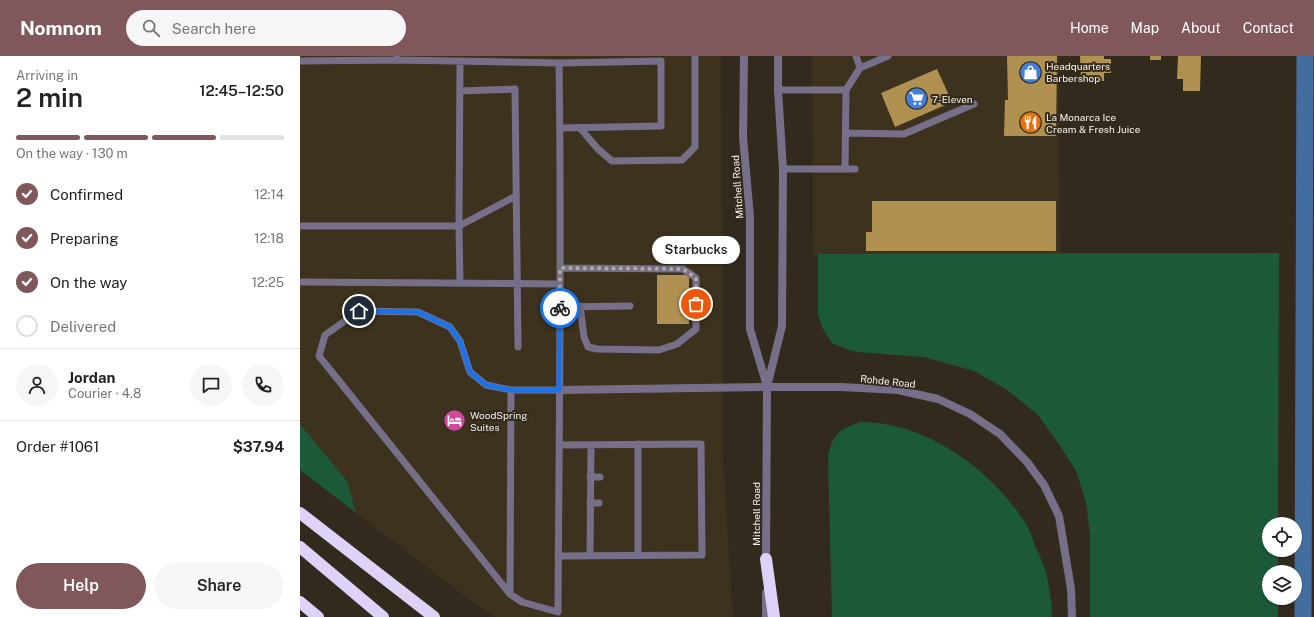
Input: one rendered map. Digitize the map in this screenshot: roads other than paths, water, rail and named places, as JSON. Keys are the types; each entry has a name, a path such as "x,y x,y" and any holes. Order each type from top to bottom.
{"highway":[{"path":"300,513 434,617"},
{"path":"300,547 383,617"},
{"path":"766,559 774,617"},
{"path":"300,602 318,617"}],"street":[{"name":"Mitchell Road","path":"744,56 743,137 750,217 750,329 767,387"},
{"name":"Mitchell Road","path":"766,617 767,387 782,326 783,169 778,90 778,56"},
{"name":"Rohde Road","path":"559,390 841,387 898,390 938,399 970,414 1000,434 1027,462 1044,486 1059,516 1071,589 1072,617"}],"lane":[{"path":"580,128 598,149 612,161 682,160 695,147 695,56"},
{"path":"856,56 860,68"},
{"path":"845,169 846,90 860,68 886,57"},
{"path":"304,59 397,58 460,61 513,59 550,60 559,63 596,59 661,61 661,126 560,128"},
{"path":"460,61 460,283"},
{"path":"559,63 560,307 558,612 522,602 510,594 319,356 325,335 359,311 418,312 450,327 460,341 470,372 486,385 511,390 559,390"},
{"path":"460,91 515,89 518,347"},
{"path":"778,90 846,90"},
{"path":"846,133 904,134 974,104"},
{"path":"783,169 856,169"},
{"path":"300,226 459,226 516,196"},
{"path":"560,268 683,269 696,278 696,329 677,344 659,350 597,349 588,346 584,337 580,306"},
{"path":"300,282 560,284"},
{"path":"560,307 630,306"},
{"path":"510,594 511,390"},
{"path":"638,444 638,556"},
{"path":"558,556 702,555 701,444 559,445"},
{"path":"590,556 591,445"},
{"path":"590,477 600,477"},
{"path":"631,477 638,477"},
{"path":"590,503 599,503"},
{"path":"630,503 638,503"}],"waterway":[{"path":"1303,617 1305,56"}],"place":[{"name":"Headquarters Barbershop","path":"1030,72"},
{"name":"7-Eleven","path":"917,99"},
{"name":"La Monarca Ice Cream & Fresh Juice","path":"1030,123"},
{"name":"Starbucks","path":"696,304"},
{"name":"WoodSpring Suites","path":"455,421"}]}
